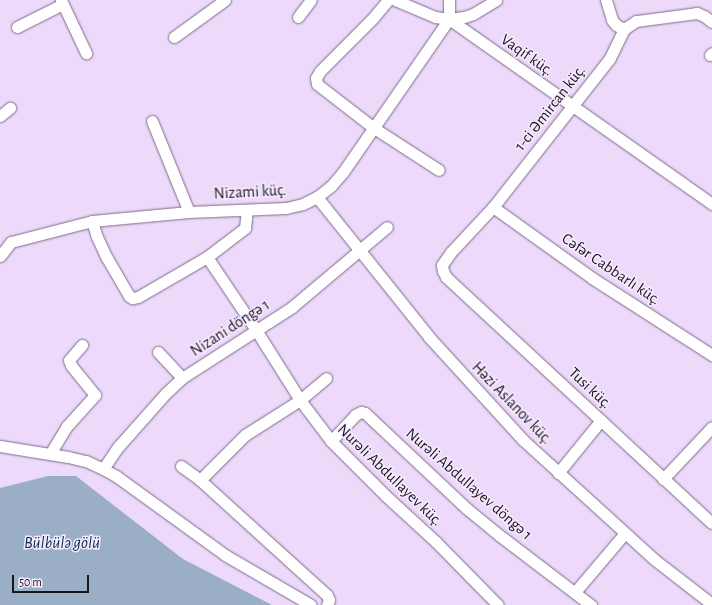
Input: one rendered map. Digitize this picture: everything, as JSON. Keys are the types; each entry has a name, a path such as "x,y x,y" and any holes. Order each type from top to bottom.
{"street":[{"path":"174,37 225,0"},
{"path":"298,17 311,0"},
{"path":"388,0 373,18 320,71 316,78 317,84 374,128 439,170"},
{"name":"Vaqif küç.","path":"396,0 435,17 449,19 712,204"},
{"path":"449,0 449,19 473,14 496,0"},
{"path":"606,0 612,20 616,25 624,29 636,21 697,13 712,22"},
{"path":"17,27 62,2 86,53"},
{"name":"Nizami küç.","path":"0,256 5,241 92,221 189,212 286,208 302,204 317,197 331,186 343,172 449,19"},
{"name":"1-ci Əmircan küç.","path":"446,277 442,265 451,252 493,207 610,58 624,29"},
{"path":"0,116 10,108"},
{"path":"152,121 189,212"},
{"name":"Həzi Aslanov küç.","path":"317,197 439,348 523,440 655,560 712,604"},
{"name":"Cəfər Cabbarlı küç.","path":"493,207 592,278 712,355"},
{"path":"92,221 97,237 107,258 129,296 132,298 138,297 207,257 245,228 247,210"},
{"name":"Nizani döngə 1","path":"103,469 118,448 166,393 182,378 292,307 359,249 387,227"},
{"name":"Nurəli Abdullayev küç.","path":"207,257 256,330 300,400 330,441 436,542 498,605"},
{"name":"Tusi küç.","path":"446,277 712,523"},
{"path":"50,454 67,426 95,395 71,365 69,360 82,345"},
{"path":"158,352 182,378"},
{"path":"200,480 245,435 300,400 326,378"},
{"name":"Nurəli Abdullayev döngə 1","path":"330,441 356,415 361,412 365,413 499,535 591,605"},
{"path":"558,473 600,420"},
{"path":"664,479 712,427"},
{"path":"0,446 86,461 103,469 116,476 225,555 311,605"},
{"path":"181,466 200,480 327,595 329,600 328,605"},
{"path":"575,592 625,533"}],"water":[{"name":"Bülbülə gölü","path":"48,476 76,476 183,559 272,605 0,605 0,488"}]}
